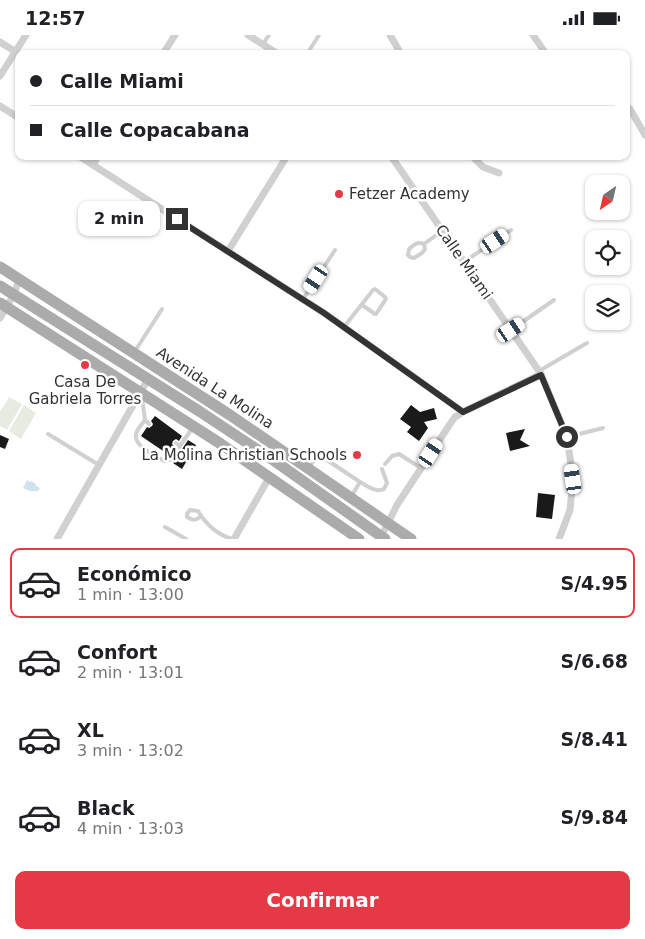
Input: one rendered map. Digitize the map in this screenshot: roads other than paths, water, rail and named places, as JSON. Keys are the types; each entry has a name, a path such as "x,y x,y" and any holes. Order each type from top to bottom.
{"main road":[{"name":"Avenida La Molina","path":"0,267 230,415 411,539"},
{"name":"Avenida La Molina","path":"0,286 199,411 268,457 382,538"},
{"path":"3,305 194,426 359,539"}],"street":[{"path":"17,50 26,35"},
{"path":"166,50 175,35"},
{"path":"248,35 272,50"},
{"path":"390,35 398,50"},
{"path":"533,35 543,50"},
{"path":"0,42 15,51"},
{"path":"0,76 15,54"},
{"path":"0,106 15,115"},
{"path":"630,109 645,135"},
{"path":"85,160 303,299 463,412"},
{"path":"93,165 96,160"},
{"path":"228,251 285,160"},
{"name":"Calle Miami","path":"394,160 540,373 567,437 573,479 570,510 558,539"},
{"path":"476,160 484,167 499,173"},
{"path":"0,317 3,305 14,294 19,280"},
{"path":"382,538 397,505 452,421 463,412 540,373"},
{"path":"57,539 148,379"},
{"path":"234,539 270,477"}],"lane":[{"path":"263,44 269,35"},
{"path":"310,50 319,35"},
{"path":"464,262 511,230"},
{"path":"424,244 442,231"},
{"path":"420,242 424,244 425,249 422,253 414,258 408,255 408,249 420,242"},
{"path":"303,299 335,250"},
{"path":"344,327 373,290 375,289 386,299 375,314 362,305"},
{"path":"511,330 554,300"},
{"path":"134,353 162,309"},
{"path":"540,373 587,343"},
{"path":"141,392 145,420 136,433 136,439 139,445 145,449 164,461 170,461 178,444 194,426"},
{"path":"145,420 150,424"},
{"path":"567,437 603,428"},
{"path":"48,434 99,465"},
{"path":"385,464 392,455 400,454 421,468"},
{"path":"308,468 321,456 360,482 380,491 384,489 387,483 382,469"},
{"path":"350,497 360,482"},
{"path":"200,517 225,537 234,539"},
{"path":"165,527 186,539"}],"water":[{"path":"27,480 40,488 38,491 30,491 23,488"}],"place":[{"name":"Fetzer Academy","path":"339,194"},
{"name":"Casa De Gabriela Torres","path":"85,365"},
{"name":"La Molina Christian Schools","path":"357,455"}]}
